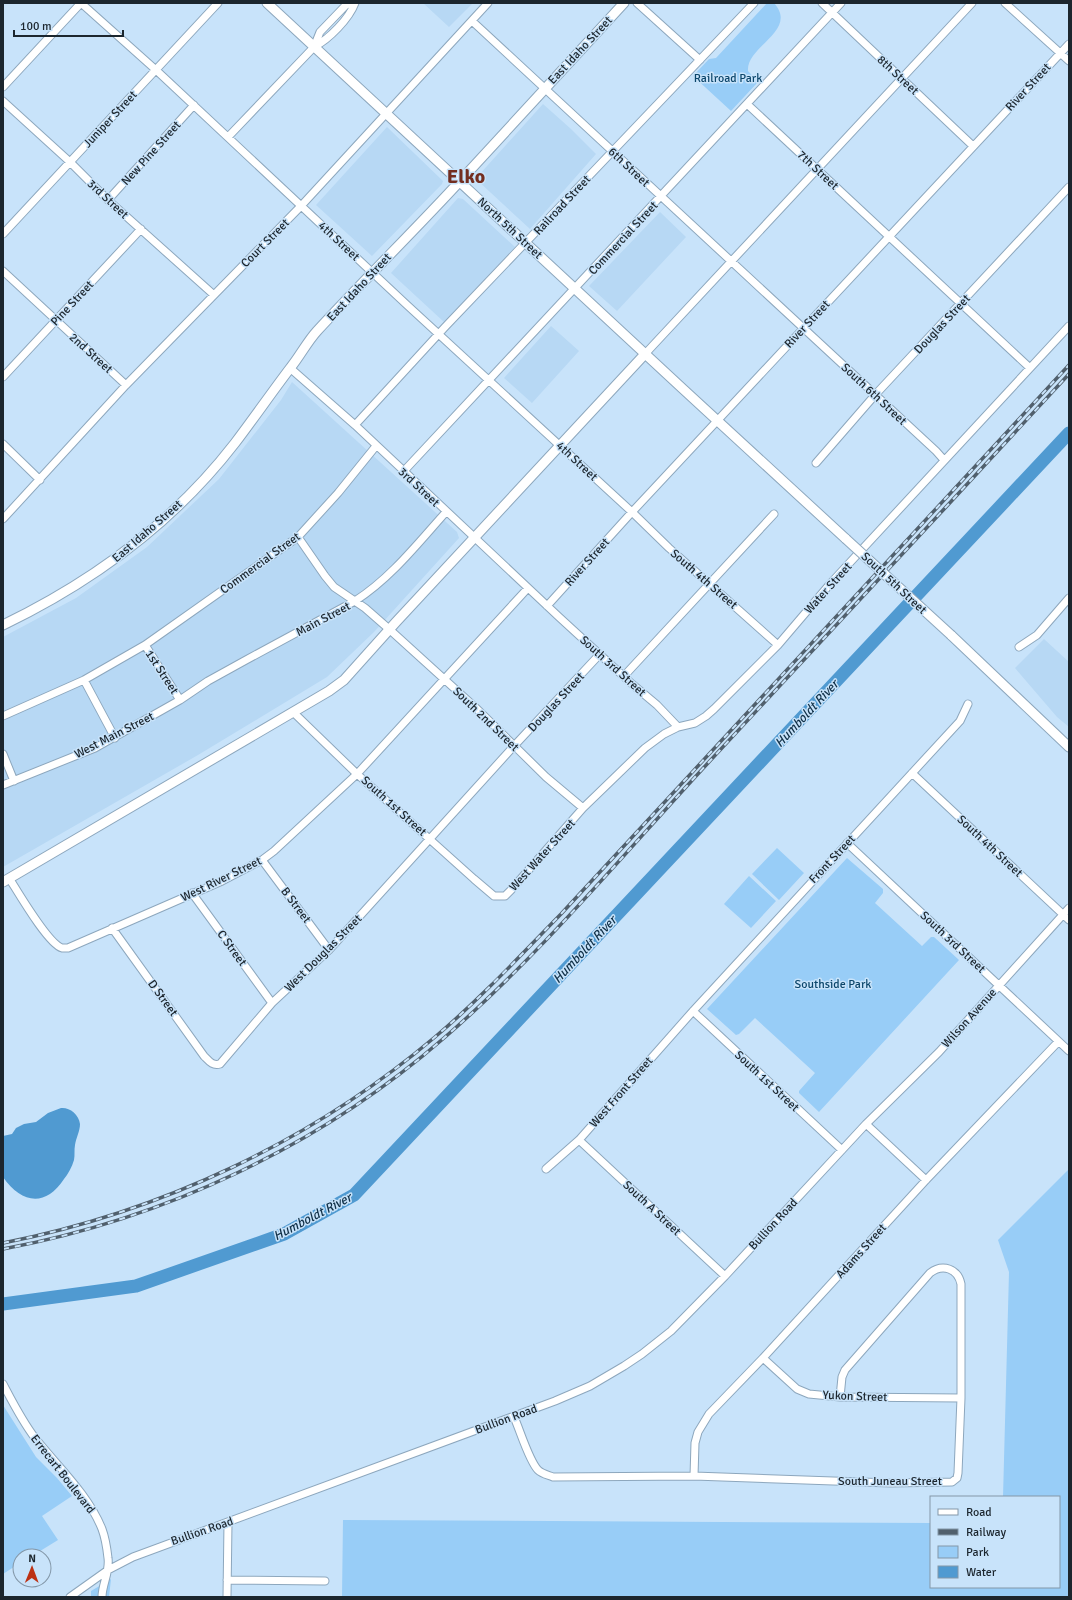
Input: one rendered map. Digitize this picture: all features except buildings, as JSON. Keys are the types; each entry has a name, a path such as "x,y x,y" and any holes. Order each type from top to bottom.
{"main road":[{"name":"North 5th Street","path":"267,3 717,421"},
{"name":"East Idaho Street","path":"3,625 33,610 112,562 146,534 195,488 235,443 315,334 460,181 624,3"},
{"path":"6,880 329,691 344,680 389,629 645,354"},
{"name":"South 5th Street","path":"717,421 951,635 1069,747"}],"street":[{"name":"4th Street","path":"81,3 156,70 632,512"},
{"path":"3,88 81,3"},
{"name":"Juniper Street","path":"3,234 218,3"},
{"path":"314,47 320,32 346,5 350,3"},
{"path":"228,137 314,47 325,41 352,11 355,3"},
{"name":"Court Street","path":"3,518 40,480 126,385 301,206 488,3"},
{"path":"637,3 700,60"},
{"name":"Railroad Street","path":"355,426 439,334 754,3"},
{"name":"8th Street","path":"822,3 973,146"},
{"name":"Commercial Street","path":"404,472 662,197 841,3"},
{"path":"645,354 972,3"},
{"path":"1005,3 1069,61"},
{"name":"6th Street","path":"472,21 803,328"},
{"name":"River Street","path":"547,606 632,512 1069,44"},
{"name":"3rd Street","path":"3,101 70,162 108,200 214,295"},
{"name":"7th Street","path":"747,104 1030,368"},
{"name":"New Pine Street","path":"108,200 194,106"},
{"name":"Douglas Street","path":"816,463 875,395 1069,187"},
{"name":"Pine Street","path":"3,377 140,229"},
{"name":"2nd Street","path":"3,271 126,385"},
{"name":"Water Street","path":"583,808 646,748 664,734 678,727 695,723 706,716 778,645 830,584 1069,326"},
{"name":"South 6th Street","path":"803,328 944,460"},
{"name":"3rd Street","path":"290,368 355,426 547,606"},
{"path":"3,444 40,480"},
{"name":"Commercial Street","path":"3,716 84,680 145,645 298,537 338,493 376,446"},
{"name":"Main Street","path":"180,700 208,681 370,592 386,577 446,512"},
{"name":"South 4th Street","path":"632,512 709,585 778,645"},
{"path":"624,676 774,514"},
{"path":"298,537 334,587 348,598 355,601 389,629"},
{"path":"357,774 528,588"},
{"path":"1019,647 1038,635 1069,598"},
{"name":"South 3rd Street","path":"547,606 657,705 678,727"},
{"name":"South 2nd Street","path":"389,629 444,678 546,777 583,808"},
{"name":"1st Street","path":"145,645 180,700"},
{"name":"Douglas Street","path":"430,839 600,654"},
{"path":"84,680 114,738"},
{"name":"West Main Street","path":"3,785 95,748 180,700"},
{"name":"Front Street","path":"692,1011 960,721 968,704"},
{"name":"South 1st Street","path":"293,712 357,774 474,879 494,896 498,897"},
{"path":"3,754 14,781"},
{"name":"South 4th Street","path":"912,773 1066,917"},
{"name":"West River Street","path":"6,880 53,942 62,948 76,945 222,881 262,860 274,851 357,774"},
{"name":"West Water Street","path":"498,897 505,896 511,890 583,808"},
{"name":"West Douglas Street","path":"216,1065 220,1064 272,1003 329,950 430,839"},
{"name":"South 3rd Street","path":"847,843 1069,1051"},
{"name":"B Street","path":"262,860 329,950"},
{"name":"C Street","path":"192,893 272,1003"},
{"name":"Wilson Avenue","path":"866,1124 939,1052 999,985 1066,917 1069,908"},
{"name":"D Street","path":"112,928 204,1056 216,1065"},
{"name":"South 1st Street","path":"692,1011 842,1150"},
{"name":"West Front Street","path":"546,1169 579,1140 692,1011"},
{"name":"Adams Street","path":"694,1476 695,1442 703,1421 763,1358 926,1180 1058,1042"},
{"path":"866,1124 926,1180"},
{"name":"Bullion Road","path":"70,1597 108,1570 133,1557 514,1417 590,1386 642,1354 671,1331 725,1276 866,1124"},
{"name":"South A Street","path":"579,1140 725,1276"},
{"name":"South Juneau Street","path":"514,1417 533,1463 538,1470 553,1477 694,1476 890,1483 952,1482 957,1478 958,1473 961,1398 961,1284 960,1278 955,1272 948,1268 940,1268 930,1273 845,1370 842,1377 840,1397"},
{"name":"Yukon Street","path":"763,1358 797,1389 809,1394 840,1397 961,1398"},
{"name":"Errecart Boulevard","path":"3,1384 19,1415 94,1513 102,1530 108,1560 108,1570"},
{"path":"227,1597 228,1522"},
{"path":"102,1597 102,1589 108,1570"},
{"path":"227,1580 324,1581"}],"shaded area":[{"path":"423,3 473,3 449,27"},
{"path":"543,104 596,154 530,229 477,180 478,176"},
{"path":"387,127 443,181 442,184 372,256 316,205"},
{"path":"458,198 463,199 515,247 444,322 391,273"},
{"path":"660,212 686,237 617,311 589,286"},
{"path":"551,326 579,351 532,403 504,378"},
{"path":"292,382 457,532 459,538 374,632 327,677 198,755 3,867 3,637 76,598 147,547 219,479 281,400"},
{"path":"1044,639 1069,662 1069,727 1057,717 1015,668"}],"green space":[{"name":"Railroad Park","path":"767,3 774,3 780,13 780,22 770,38 755,54 750,62 748,71 758,82 731,111 693,76 709,59 716,58"},
{"path":"777,848 804,873 779,900 752,874"},
{"name":"Southside Park","path":"847,858 883,889 883,893 875,903 922,946 931,937 934,937 959,960 819,1112 799,1093 799,1091 815,1073 755,1018 739,1034 736,1035 707,1009"},
{"path":"749,876 776,901 751,928 724,904"},
{"path":"1069,1169 1069,1597 342,1597 343,1520 930,1523 930,1588 1060,1588 1060,1496 1003,1496 1009,1272 998,1240"},
{"path":"3,1405 36,1457 72,1496 42,1516 58,1540 45,1548 12,1548 12,1568 3,1574"},
{"path":"111,1579 109,1597 91,1597 91,1591"}],"water":[{"path":"61,1108 67,1109 76,1114 80,1124 72,1165 67,1175 57,1188 49,1195 33,1199 25,1197 10,1186 3,1177 3,1136 12,1134 16,1128 24,1124 36,1122 48,1113"}],"waterway":[{"name":"Humboldt River","path":"3,1304 136,1286 284,1234 354,1195 1069,433"}],"railway":[{"path":"3,1243 62,1230 120,1212 177,1192 232,1167 286,1140 338,1109 388,1074 452,1023 561,914 1069,365"},
{"path":"3,1249 63,1236 122,1219 181,1198 237,1173 292,1144 345,1112 396,1077 444,1038 514,973 580,904 708,763 1069,374"}],"district":[{"name":"Elko","path":"466,176"}]}
